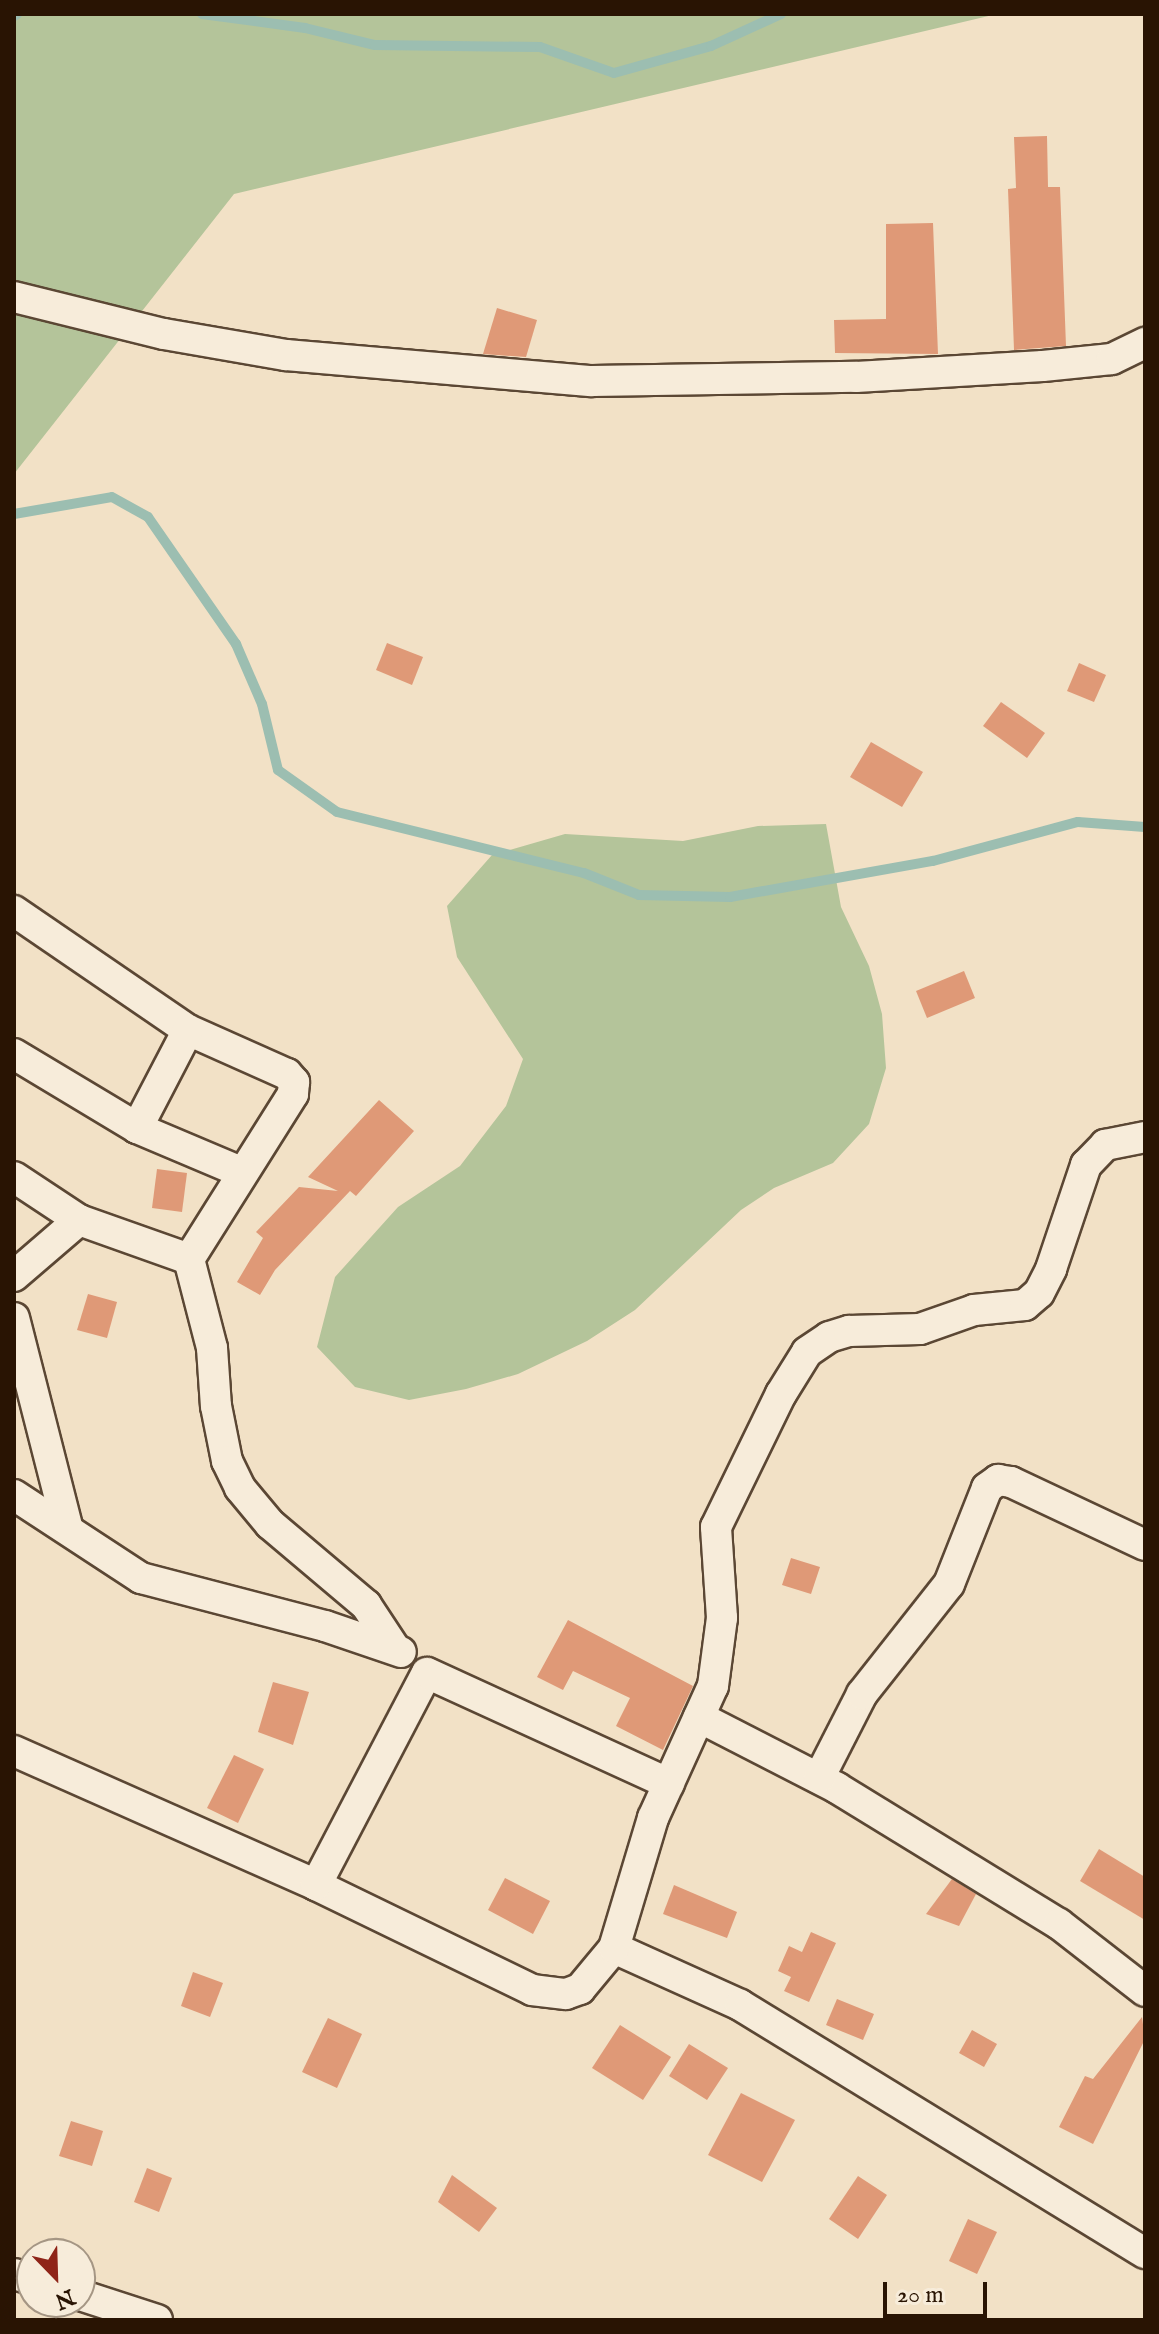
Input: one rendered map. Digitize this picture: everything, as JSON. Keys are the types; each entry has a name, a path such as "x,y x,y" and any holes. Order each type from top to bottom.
{"street":[{"path":"14,297 164,334 286,355 592,381 856,377 1043,366 1112,359 1144,345"},
{"path":"14,911 188,1030 287,1074 294,1082 293,1094 189,1259 212,1348 216,1406 227,1461 240,1488 270,1524 366,1605 395,1649 427,1673 669,1784"},
{"path":"137,1128 188,1030"},
{"path":"14,1054 137,1128 241,1172"},
{"path":"14,1751 316,1885 549,1994 566,1994 589,1983 614,1948 636,1867 699,1717 721,1651 716,1527 781,1394 807,1352 829,1337 849,1331 920,1329 974,1310 1025,1305 1039,1293 1051,1269 1086,1165 1105,1145 1145,1137"},
{"path":"14,1177 79,1220 189,1259"},
{"path":"14,1276 79,1220"},
{"path":"14,1318 67,1526"},
{"path":"819,1778 862,1694 949,1584 987,1488 998,1480 1011,1482 1145,1545"},
{"path":"14,1495 67,1526 141,1578 395,1649"},
{"path":"316,1885 427,1673"},
{"path":"699,1717 819,1778 1059,1924 1145,1991"},
{"path":"614,1948 740,2005 1145,2253"},
{"path":"96,2300 157,2320"}],"green space":[{"path":"14,14 997,14 234,194 14,474"},
{"path":"826,824 841,907 869,966 882,1014 886,1068 869,1124 833,1163 774,1188 741,1210 635,1310 587,1341 518,1374 466,1389 409,1400 355,1387 317,1347 335,1277 398,1207 460,1166 506,1106 523,1059 457,957 447,906 492,855 565,834 683,841 758,826"}],"building":[{"path":"1047,136 1048,187 1060,187 1066,346 1014,350 1008,189 1016,188 1014,137"},
{"path":"933,223 938,354 835,353 834,320 886,319 886,224"},
{"path":"497,308 537,320 526,357 483,354"},
{"path":"387,643 423,657 412,685 376,670"},
{"path":"1079,663 1106,675 1094,702 1067,691"},
{"path":"1001,702 1045,733 1027,758 983,726"},
{"path":"871,742 923,772 902,807 850,777"},
{"path":"964,971 975,998 927,1018 916,991"},
{"path":"379,1100 414,1131 356,1196 350,1191 275,1270 260,1295 237,1282 263,1238 256,1232 299,1187 338,1191 308,1177"},
{"path":"157,1169 187,1173 182,1212 152,1208"},
{"path":"88,1294 117,1302 107,1338 77,1330"},
{"path":"791,1558 820,1567 811,1594 782,1585"},
{"path":"568,1620 693,1686 663,1750 616,1726 630,1698 573,1671 563,1690 537,1677"},
{"path":"273,1682 309,1692 293,1745 258,1732"},
{"path":"234,1755 264,1769 238,1823 207,1808"},
{"path":"1099,1849 1145,1877 1145,1920 1080,1881"},
{"path":"505,1878 550,1901 533,1934 488,1910"},
{"path":"952,1879 976,1894 959,1926 926,1914"},
{"path":"674,1885 737,1912 727,1938 663,1914"},
{"path":"811,1932 836,1943 809,2002 784,1991 791,1977 778,1971 789,1946 802,1952"},
{"path":"193,1972 223,1983 210,2017 181,2006"},
{"path":"837,1999 874,2014 863,2040 826,2025"},
{"path":"1142,2017 1145,2039 1093,2144 1059,2127 1085,2076 1093,2079"},
{"path":"328,2018 362,2034 337,2088 302,2072"},
{"path":"620,2025 671,2057 643,2100 592,2068"},
{"path":"972,2030 997,2044 984,2067 959,2053"},
{"path":"689,2044 728,2068 707,2100 669,2076"},
{"path":"741,2093 795,2120 762,2182 708,2155"},
{"path":"71,2121 103,2131 92,2166 59,2156"},
{"path":"147,2168 172,2178 159,2212 134,2202"},
{"path":"452,2175 497,2208 479,2232 438,2202"},
{"path":"858,2176 887,2195 858,2239 829,2219"},
{"path":"968,2219 997,2232 977,2274 949,2261"}],"waterway":[{"path":"202,14 305,28 375,45 540,47 614,73 711,46 781,14"},
{"path":"14,514 112,497 148,517 236,644 262,704 278,770 337,812 584,873 639,895 730,897 933,861 1078,822 1145,827"}]}
